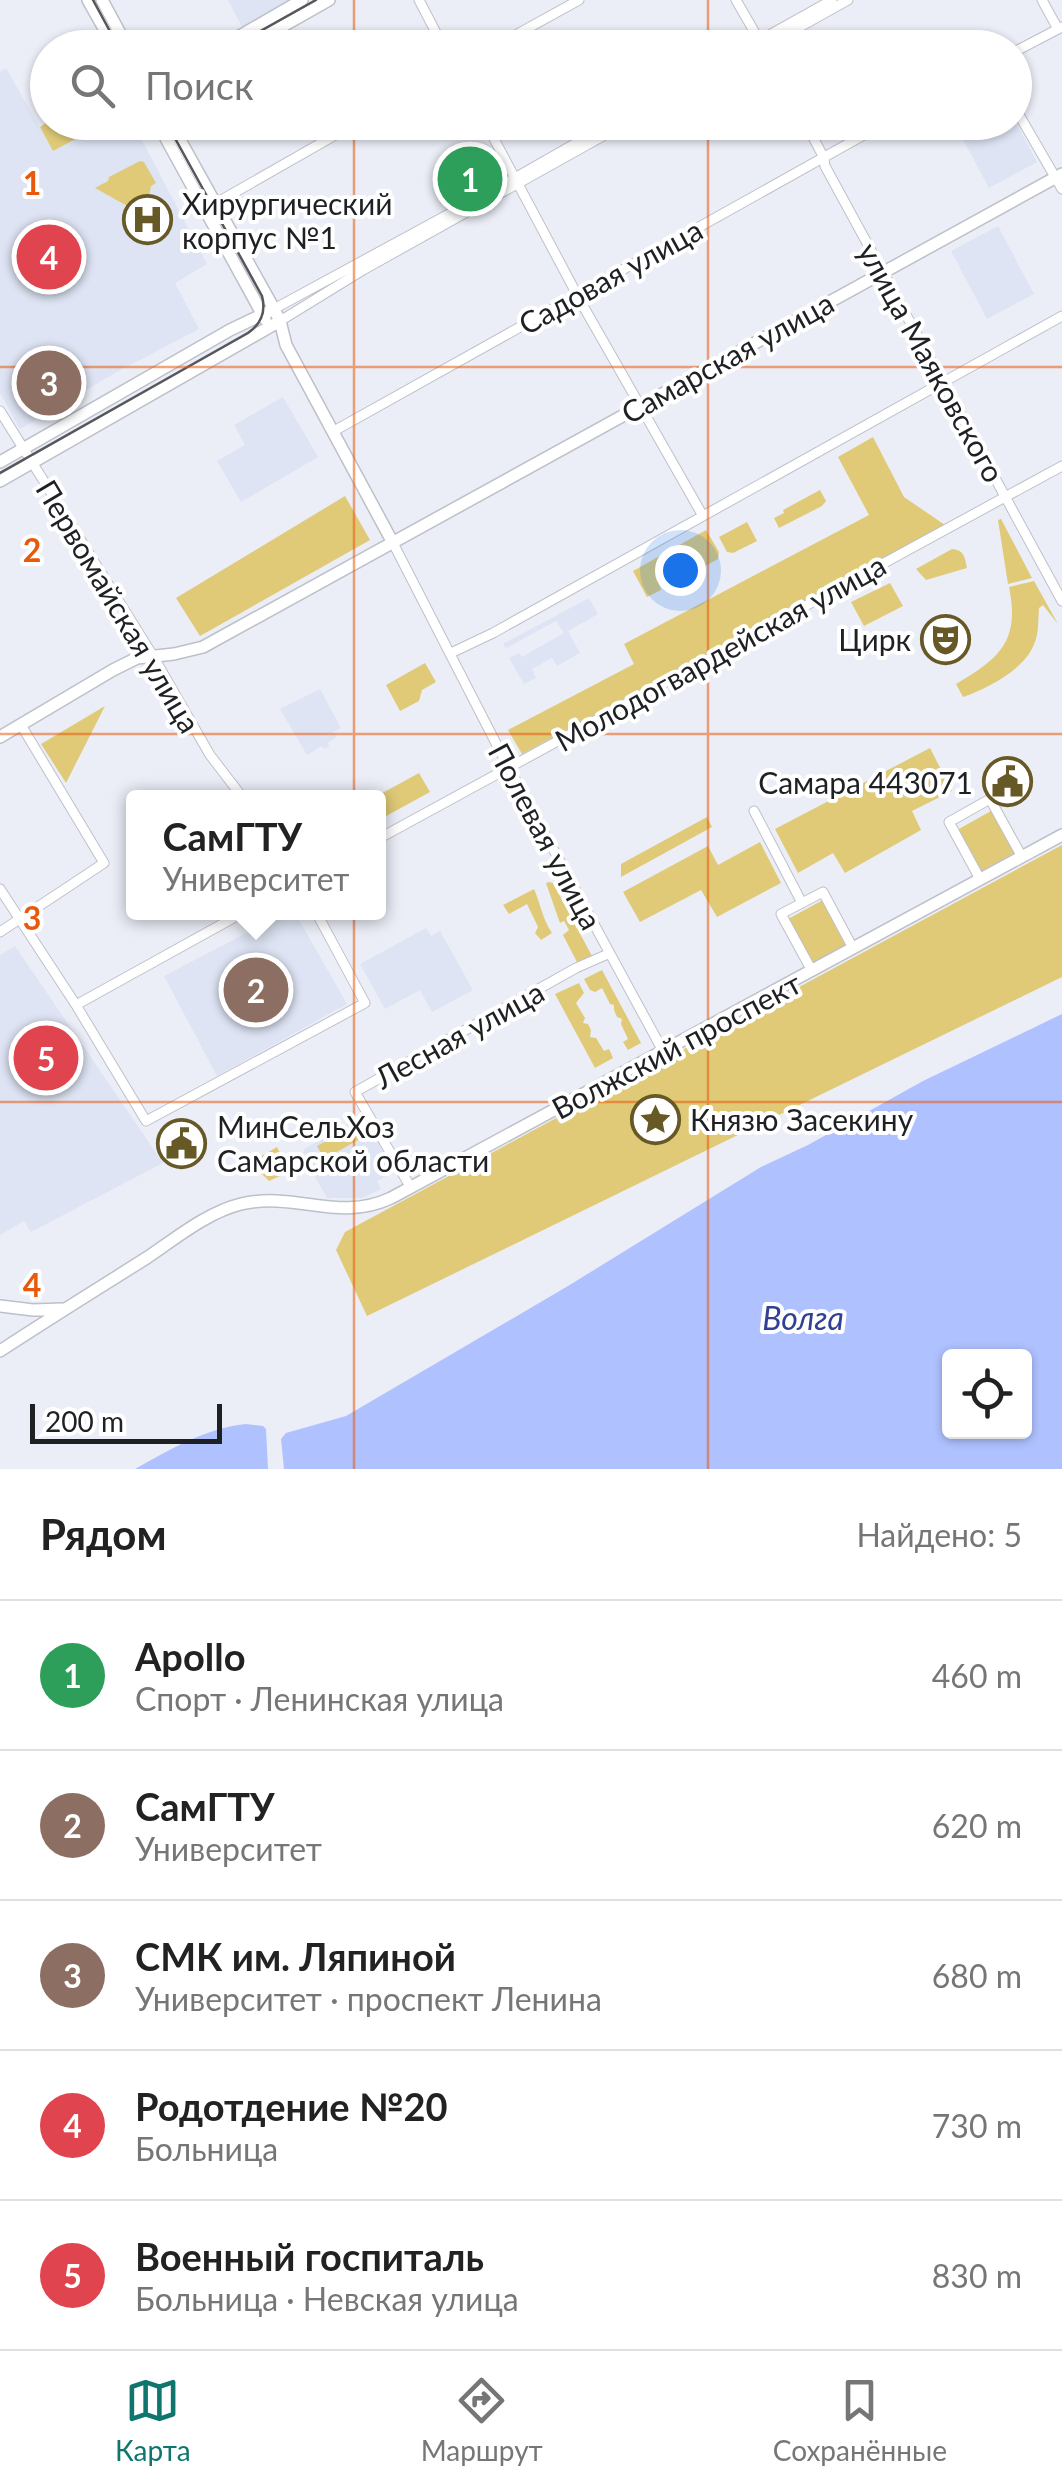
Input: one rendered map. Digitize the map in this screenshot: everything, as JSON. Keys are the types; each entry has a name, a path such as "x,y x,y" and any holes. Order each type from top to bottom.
{"main road":[{"path":"88,0 105,30"},
{"path":"102,0 118,30"},
{"path":"250,30 302,0"},
{"path":"276,30 329,0"},
{"path":"168,140 271,318 393,543"},
{"path":"178,140 209,207"},
{"name":"Самарская улица","path":"0,737 137,658 203,647 883,271 1060,180"},
{"path":"0,462 271,318"},
{"path":"0,481 271,318"},
{"name":"Волжский проспект","path":"66,1309 234,1206 278,1199 355,1210 376,1205 1062,835"},
{"path":"0,1306 66,1309"},
{"path":"0,1351 66,1309"}],"street":[{"path":"420,0 435,30"},
{"path":"525,30 579,0"},
{"path":"736,0 753,30"},
{"path":"786,30 832,0"},
{"path":"792,30 848,0"},
{"path":"1032,43 1060,28 1042,0"},
{"path":"1032,135 1060,180"},
{"path":"209,207 326,140"},
{"path":"495,140 703,516"},
{"path":"271,318 363,270 584,140"},
{"path":"517,181 594,140"},
{"name":"улица Маяковского","path":"814,140 825,166 1062,601"},
{"name":"Садовая улица","path":"334,431 856,140"},
{"path":"451,654 1062,316"},
{"name":"Первомайская улица","path":"0,411 210,755 237,790"},
{"name":"Молодогвардейская улица","path":"386,834 1062,466"},
{"name":"Полевая улица","path":"393,543 508,767 663,1051"},
{"path":"0,932 104,863 21,724"},
{"path":"980,879 949,822 990,800 1022,857"},
{"path":"754,811 802,904"},
{"path":"0,888 146,1121 364,1003 320,920"},
{"path":"812,970 781,914 823,892 853,948"},
{"path":"76,1005 230,920"},
{"name":"Лесная улица","path":"411,1188 355,1092 576,968 608,954"}],"shaded area":[{"path":"228,0 290,0 242,27"},
{"path":"6,68 30,110 30,140 47,140 53,150 72,140 142,140 207,264 175,283 199,329 20,429 0,393 0,72"},
{"path":"47,140 73,140 53,151"},
{"path":"963,140 1025,140 1037,162 989,188"},
{"path":"140,161 156,183 149,196 129,207 95,188 109,177"},
{"path":"998,226 1034,294 987,319 951,251"},
{"path":"283,397 318,457 241,502 217,461 245,445 234,425"},
{"path":"873,437 904,497 945,525 522,754 508,730 634,664 624,644 869,515 838,457"},
{"path":"820,490 826,501 822,506 779,528 774,518"},
{"path":"345,496 370,540 200,636 176,598"},
{"path":"1001,519 1032,578 1008,584 998,520"},
{"path":"747,522 757,541 733,553 727,552 719,537"},
{"path":"706,530 719,552 718,559 680,580 673,570 658,579 661,590 647,597 633,571"},
{"path":"952,549 963,555 967,568 926,580 916,569"},
{"path":"1034,581 1058,624 1043,605 1039,608 1036,638 1023,661 994,683 963,697 956,684 995,656 1009,635 1009,587"},
{"path":"890,583 903,606 864,626 851,602"},
{"path":"589,598 598,614 568,631 580,653 557,666 552,658 532,669 536,678 524,684 509,658 519,653 522,657 564,633 556,621 506,648 503,644"},
{"path":"425,663 436,682 422,690 419,701 400,711 386,685"},
{"path":"320,689 341,728 318,740 334,733 337,737 328,742 329,746 307,755 280,709"},
{"path":"105,706 66,783 41,744"},
{"path":"930,748 952,791 912,811 921,830 845,873 833,853 798,873 775,829"},
{"path":"419,773 430,792 386,816 386,791"},
{"path":"991,811 1014,853 980,872 957,830"},
{"path":"707,817 712,827 621,877 621,864"},
{"path":"760,842 781,883 717,917 701,890 640,922 623,892 708,846 718,865"},
{"path":"1062,845 1062,977 367,1316 336,1250 345,1232"},
{"path":"549,882 592,956 578,964 563,935 569,930 564,921 560,923 546,883"},
{"path":"534,889 552,933 541,940 535,933 538,927 527,904 509,914 503,905"},
{"path":"823,900 848,946 813,965 788,919"},
{"path":"272,920 299,920 347,1004 217,1076 164,976"},
{"path":"426,928 431,936 440,931 473,990 432,1012 420,990 385,1009 360,964"},
{"path":"15,946 163,1163 31,1232 24,1221 0,1235 0,955"},
{"path":"602,970 641,1043 628,1050 623,1042 628,1039 622,1019 617,1017 614,1005 602,988 590,990 584,979"},
{"path":"579,983 584,993 576,1003 585,1018 583,1023 591,1030 590,1037 596,1038 604,1051 609,1049 613,1058 595,1068 555,994"},
{"path":"363,1116 394,1172 377,1181 381,1189 362,1198 327,1198 303,1156 304,1149"},
{"path":"355,1125 362,1138 324,1159 317,1146"},
{"path":"277,1147 284,1168 280,1176 269,1181 257,1173 251,1162"}],"water":[{"name":"Волга","path":"1062,1014 1062,1469 284,1469 281,1439 286,1433 346,1416 761,1167 923,1081"},
{"path":"246,1424 266,1429 268,1469 135,1469 202,1435"}],"tram line":[{"path":"93,0 109,30"},
{"path":"262,30 316,0"},
{"path":"0,473 248,333 261,317 262,296 176,140"}],"place":[{"name":"Apollo","path":"470,179"},
{"name":"Хирургический корпус №1","path":"147,220"},
{"name":"Родотдение №20","path":"49,257"},
{"name":"СМК им. Ляпиной","path":"49,383"},
{"name":"Цирк","path":"946,639"},
{"name":"Самара 443071","path":"1008,782"},
{"name":"СамГТУ","path":"256,990"},
{"name":"Военный госпиталь","path":"46,1058"},
{"name":"Князю Засекину","path":"655,1119"},
{"name":"МинСельХоз Самарской области","path":"182,1143"}]}
